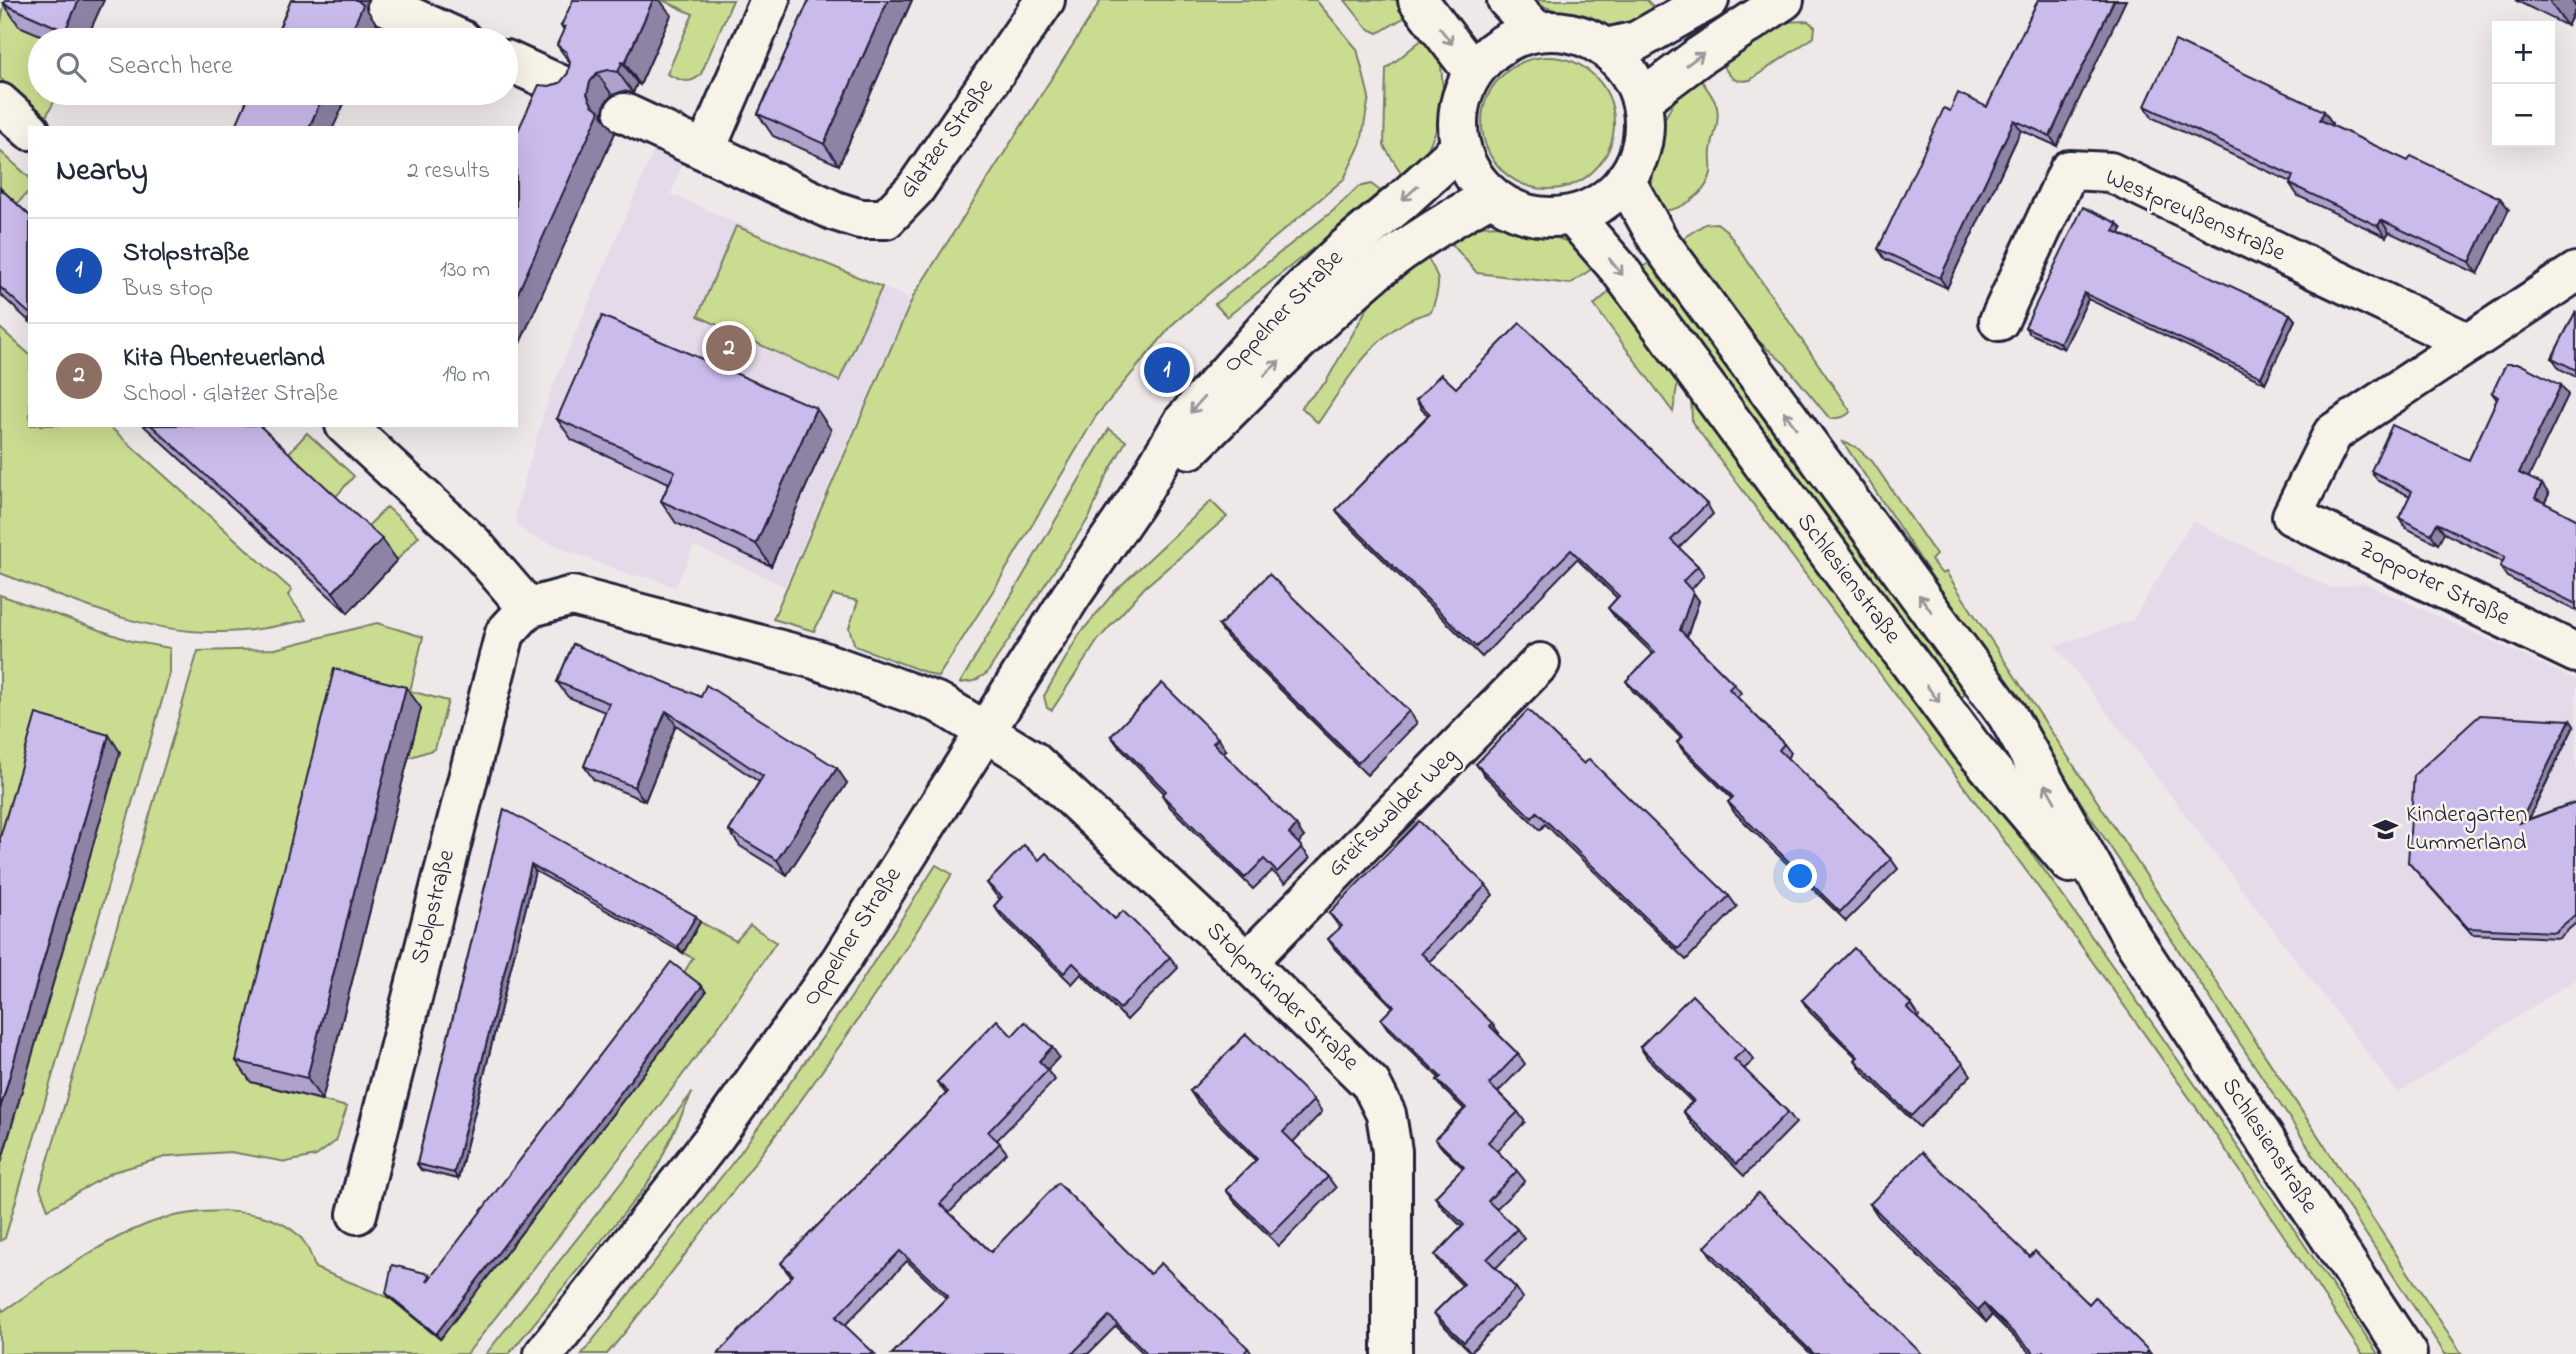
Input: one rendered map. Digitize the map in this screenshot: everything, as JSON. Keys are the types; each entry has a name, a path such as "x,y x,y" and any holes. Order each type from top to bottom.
{"street":[{"path":"706,149 770,0"},
{"name":"Glatzer Straße","path":"624,113 835,211 860,219 886,219 915,189 1045,0"},
{"path":"1418,0 1474,72"},
{"path":"1507,0 1536,32"},
{"path":"1606,48 1637,41 1709,0"},
{"path":"1641,100 1701,55 1784,0"},
{"path":"387,6 436,28"},
{"path":"1561,31 1584,37 1606,48 1628,71 1641,100 1644,128 1639,155 1625,180 1611,196 1573,215 1544,217 1516,210 1491,196 1472,174 1461,147 1458,121 1462,96 1474,72 1491,53 1512,39 1536,32 1561,31"},
{"path":"518,65 563,86"},
{"path":"0,103 28,128"},
{"name":"Oppelner Straße","path":"544,1354 714,1138 841,960 1071,596 1136,501 1183,422 1261,333 1342,251 1461,147"},
{"name":"Westpreußenstraße","path":"1999,321 2069,170 2110,172 2469,343"},
{"name":"Schlesienstraße","path":"1625,180 1659,241 2007,715 2132,938 2407,1354"},
{"name":"Oppelner Straße","path":"1136,501 1377,271 1427,234 1491,196"},
{"name":"Schlesienstraße","path":"1573,215 1627,280 1972,747 2132,938"},
{"path":"2469,343 2576,272"},
{"name":"Zoppoter Straße","path":"2469,343 2333,433 2292,516 2576,653"},
{"path":"347,427 473,544 528,608 572,596 815,659 939,703 985,732"},
{"name":"Stolpstraße","path":"357,1214 505,634 528,608"},
{"name":"Greifswalder Weg","path":"1247,962 1540,663"},
{"name":"Stolpmünder Straße","path":"985,732 1033,761 1247,962 1371,1084 1386,1114 1392,1151 1392,1354"}],"shaded area":[{"path":"654,150 683,162 671,194 910,299 785,586 694,546 675,588 655,579 628,574 529,535 519,527 516,520 516,510 549,396"},
{"name":"Kindergarten Lummerland","path":"2192,521 2331,588 2365,583 2576,680 2576,979 2398,1093 2056,646 2133,620"}],"green space":[{"path":"5,0 30,0 45,28 28,28 28,105 0,78 0,27"},
{"path":"662,0 733,0 701,74 693,80 681,80 667,74 693,14"},
{"path":"1098,0 1316,0 1357,49 1369,97 1361,143 1344,179 1174,323 1096,416 998,583 938,677 855,646 849,628 858,601 833,595 814,631 773,619 914,295 1100,2"},
{"path":"1345,0 1404,0 1412,13 1378,33 1367,28"},
{"path":"1527,0 1647,0 1660,15 1632,25 1608,26"},
{"path":"1808,21 1815,27 1814,37 1750,80 1734,79 1719,60 1779,22"},
{"path":"1430,33 1440,52 1443,90 1438,126 1423,160 1405,179 1384,146 1386,69"},
{"path":"1548,57 1573,62 1594,77 1609,98 1614,123 1609,148 1594,169 1573,184 1548,189 1523,184 1502,169 1487,148 1482,123 1487,98 1502,77 1523,62"},
{"path":"1697,74 1711,94 1718,113 1712,145 1711,173 1703,189 1690,201 1673,209 1656,210 1651,189 1661,125 1683,86"},
{"path":"28,105 52,105 44,120"},
{"path":"0,151 28,176 28,192 13,208 0,196"},
{"path":"1371,184 1384,198 1312,249 1227,317 1215,304 1334,210 1358,187"},
{"path":"1717,223 1727,231 1851,412 1843,417 1830,419 1785,364 1733,319 1677,242 1705,224"},
{"path":"1500,225 1525,234 1554,237 1584,247 1600,263 1570,284 1477,273 1446,237 1479,226"},
{"path":"736,226 882,287 839,381 698,316"},
{"path":"1424,254 1438,281 1437,295 1431,312 1405,322 1379,342 1356,368 1318,423 1301,407 1326,382 1375,294"},
{"path":"1656,258 1964,686 1966,694 1961,697 1639,270"},
{"path":"1617,285 1679,373 1673,412 1594,305"},
{"path":"0,328 28,353 28,427 110,427 292,590 288,595 306,620 232,632 164,627 108,613 0,573"},
{"path":"1691,395 1892,662 2057,888 2197,1087 2378,1354 2362,1354 2169,1068 1692,422"},
{"path":"1109,429 1126,441 1105,479 1090,516 987,673 974,681 960,683"},
{"path":"307,433 354,476 332,501 285,457"},
{"path":"1843,442 1856,447 1872,461 1936,555 1931,560 1942,574 1946,572 2462,1354 2445,1354"},
{"path":"1211,501 1227,517 1145,587 1098,640 1052,710 1047,708 1044,696 1079,635 1115,591"},
{"path":"387,507 419,536 397,560 364,530"},
{"path":"0,595 131,641 170,648 170,673 5,1238 0,1241 0,1167 120,752 0,898"},
{"path":"377,623 423,637 410,691 448,701 435,749 408,758 252,1082 347,1107 336,1141 316,1156 286,1162 230,1152 169,1156 113,1172 48,1209 40,1188 198,651 275,649"},
{"path":"936,865 952,874 894,967 800,1101 607,1354 582,1354 737,1157 850,999"},
{"path":"700,922 736,941 750,925 776,942 725,1018 654,1113 467,1354 0,1354 0,1306 3,1311 90,1253 145,1225 183,1214 227,1211 269,1219 288,1227 304,1242 315,1268 390,1298 441,1339 693,958 683,953"},
{"path":"692,1093 655,1172 643,1190 509,1354 486,1354"}],"building":[{"path":"6,0 79,0 66,28 58,28 4,4"},
{"path":"291,0 357,0 363,5 353,28 279,28"},
{"path":"573,0 653,0 625,63 622,62 618,72 608,70 597,73 590,82 587,94 592,105 600,111 518,293 518,131 539,85 560,83 568,73 570,62 566,52 557,45 565,27 561,26"},
{"path":"809,0 888,0 824,144 758,114"},
{"path":"2038,0 2114,0 2050,136 2014,120 1940,278 1878,249 1944,108 1950,111 1958,93 1987,107"},
{"path":"2175,41 2324,111 2320,120 2408,161 2411,156 2500,198 2470,262 2381,220 2378,226 2290,184 2293,176 2145,106"},
{"path":"245,105 319,105 310,126 236,126"},
{"path":"0,188 28,214 28,312 0,287"},
{"path":"2083,207 2117,223 2114,231 2290,314 2261,377 2084,293 2060,343 2025,327"},
{"path":"2576,311 2576,370 2552,358"},
{"path":"602,316 816,408 756,544 661,501 675,471 557,419"},
{"path":"1520,323 1707,504 1671,540 1698,566 1683,581 1693,592 1680,630 1734,684 1729,689 1784,744 1779,750 1891,859 1840,912 1728,802 1733,797 1677,742 1683,737 1626,681 1655,652 1608,608 1619,596 1571,550 1476,647 1336,510 1430,414 1416,400 1441,374 1456,388"},
{"path":"2506,364 2520,364 2561,385 2519,473 2542,484 2535,498 2576,519 2576,604 2500,567 2505,557 2437,523 2431,534 2399,518 2412,491 2371,471 2392,425 2469,460 2498,397 2492,393"},
{"path":"153,427 261,427 382,539 333,592"},
{"path":"1269,574 1409,711 1358,763 1219,626"},
{"path":"573,644 701,697 706,685 837,768 777,860 729,831 763,776 666,711 634,787 584,766 609,703 557,682"},
{"path":"334,669 406,687 307,1078 236,1061"},
{"path":"1162,683 1218,738 1213,743 1296,825 1289,834 1302,847 1277,872 1264,859 1245,878 1162,795 1166,791 1111,736"},
{"path":"1528,710 1584,764 1589,759 1729,896 1678,949 1537,812 1532,818 1476,764"},
{"path":"36,714 109,735 0,1109 0,838"},
{"path":"2480,715 2570,720 2520,823 2576,802 2576,914 2555,932 2468,928 2408,862 2414,775"},
{"path":"504,809 696,916 678,947 531,865 454,1173 417,1164"},
{"path":"1419,821 1486,885 1421,953 1492,1023 1490,1026 1518,1054 1489,1084 1518,1112 1488,1142 1517,1171 1488,1201 1517,1229 1487,1259 1516,1288 1464,1342 1434,1313 1464,1284 1435,1255 1464,1225 1435,1197 1464,1167 1435,1139 1466,1108 1437,1080 1441,1077 1381,1019 1394,1006 1328,939 1342,926 1329,913"},
{"path":"1024,845 1039,860 1046,853 1115,919 1123,911 1170,957 1120,1009 1073,963 1064,973 994,906 1002,897 987,883"},
{"path":"1854,948 1911,1004 1907,1008 1963,1063 1911,1116 1855,1060 1858,1057 1802,1000"},
{"path":"671,962 702,986 436,1334 386,1293 392,1265 429,1274 427,1282"},
{"path":"1692,995 1745,1049 1734,1059 1788,1112 1736,1164 1683,1111 1694,1101 1640,1047"},
{"path":"997,1020 1012,1036 1025,1022 1052,1047 1039,1061 1048,1070 988,1132 1000,1143 940,1204 991,1252 1058,1183 1150,1274 1161,1263 1248,1348 1245,1352 1247,1354 1148,1354 1109,1316 1072,1354 892,1354 948,1296 900,1251 836,1317 875,1354 717,1354 793,1275 781,1263 948,1092 937,1082"},
{"path":"1246,1034 1314,1100 1283,1132 1328,1177 1271,1234 1226,1190 1257,1159 1190,1091"},
{"path":"1922,1152 2030,1257 2035,1251 2089,1304 2095,1297 2148,1350 2145,1354 2046,1354 2043,1351 2035,1354 1984,1304 1978,1310 1870,1204"},
{"path":"1758,1193 1922,1354 1814,1354 1705,1247"}],"place":[{"name":"Kita Abenteuerland","path":"729,348"},
{"name":"Stolpstraße","path":"1167,370"},
{"name":"Kindergarten Lummerland","path":"2386,829"}]}
